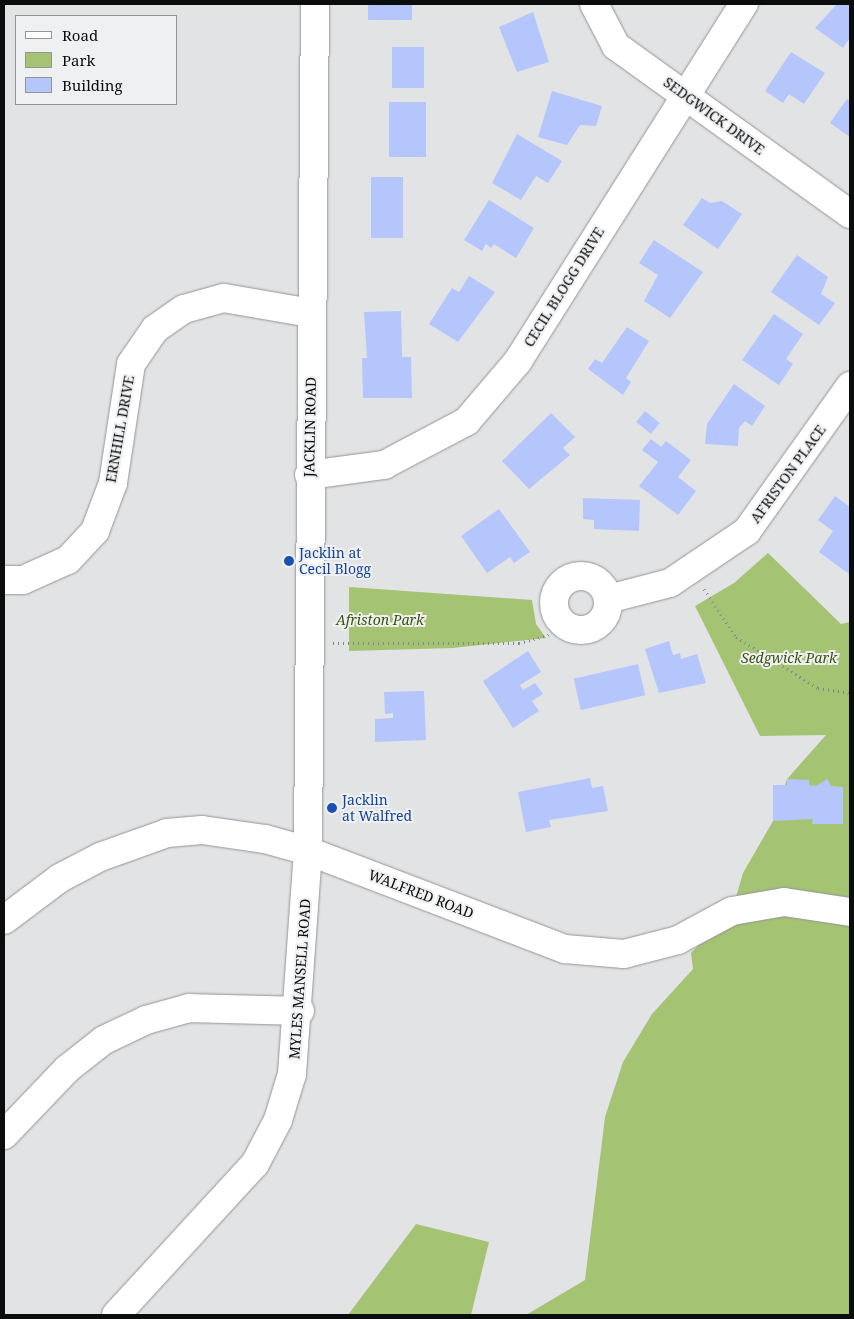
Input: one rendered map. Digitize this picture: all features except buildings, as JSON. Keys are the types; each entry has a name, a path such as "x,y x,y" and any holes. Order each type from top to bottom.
{"street":[{"name":"JACKLIN ROAD","path":"308,851 307,646 315,4"},
{"name":"SEDGWICK DRIVE","path":"594,4 616,46 850,214"},
{"name":"CECIL BLOGG DRIVE","path":"309,475 384,465 467,422 518,361 683,94 744,4"},
{"name":"ERNHILL DRIVE","path":"4,580 23,580 68,560 95,531 113,483 131,364 155,329 184,309 224,298 311,313"},
{"name":"AFRISTON PLACE","path":"608,600 647,593 692,572 747,531 850,386"},
{"path":"586,576 596,580 608,600 602,621 592,628 576,629 560,622 553,600 556,590 569,578 586,576"},
{"name":"WALFRED ROAD","path":"4,920 84,866 167,833 234,833 308,851 565,948 624,954 678,940 732,911 784,902 850,912"},
{"name":"MYLES MANSELL ROAD","path":"116,1315 255,1164 278,1120 292,1074 300,1011 308,851"},
{"path":"4,1135 67,1069 104,1040 146,1020 189,1008 300,1011"}],"path":[{"path":"692,572 736,637 818,688 850,693"},
{"path":"307,646 376,642 520,643 548,635 560,622"}],"green space":[{"name":"Sedgwick Park","path":"768,553 841,624 850,622 850,1315 526,1315 585,1280 605,1117 623,1062 652,1014 693,969 691,953 732,911 743,873 773,821 787,779 826,735 760,736 695,606 734,583"},
{"name":"Afriston Park","path":"349,587 532,600 536,624 546,638 453,648 349,651"},
{"path":"416,1224 489,1242 471,1315 348,1315"}],"place":[{"name":"Jacklin at Cecil Blogg","path":"289,561"},
{"name":"Jacklin at Walfred","path":"332,808"}]}
